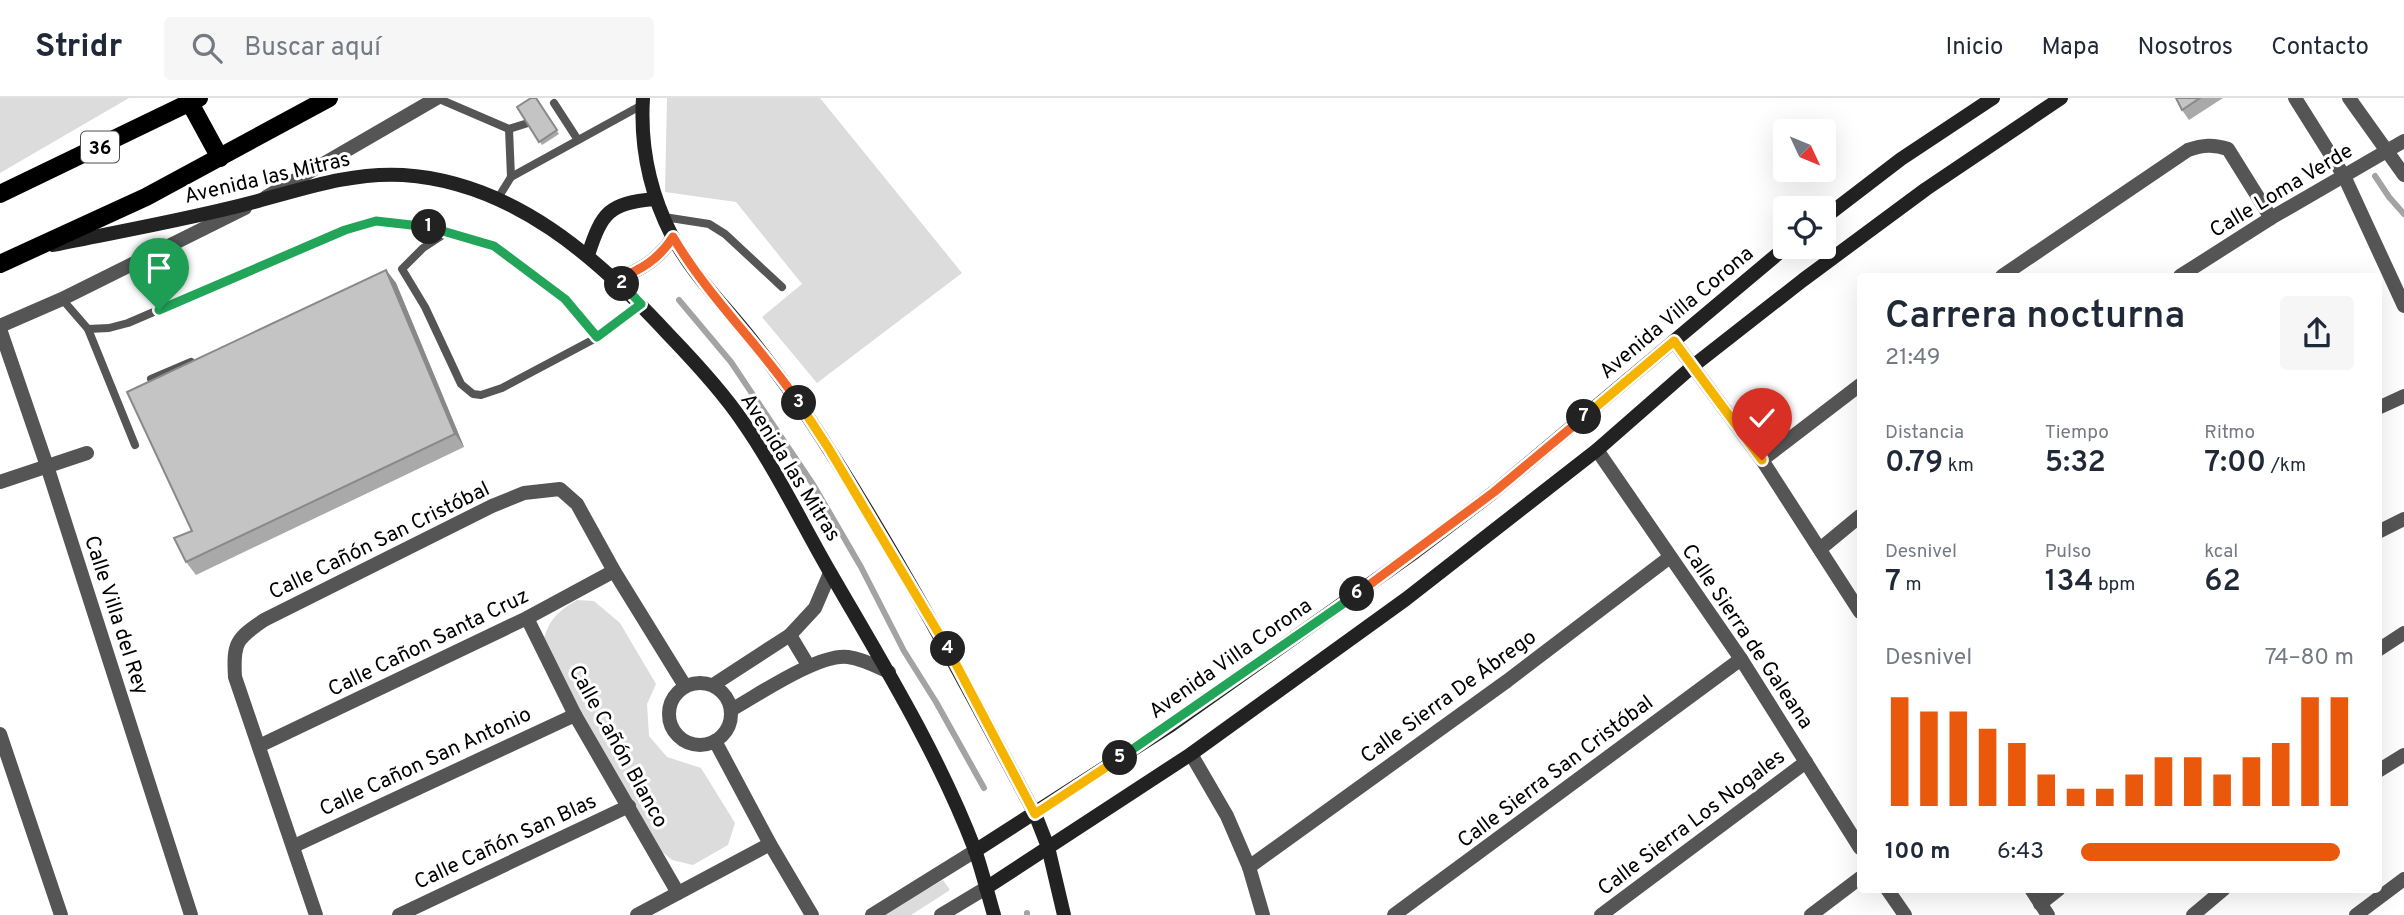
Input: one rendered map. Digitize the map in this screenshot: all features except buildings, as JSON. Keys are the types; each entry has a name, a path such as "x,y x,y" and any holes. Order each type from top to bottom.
{"main road":[{"path":"0,264 38,249 146,197 329,98"},
{"path":"195,100 220,158"},
{"name":"36","path":"0,194 195,100"}],"street":[{"path":"0,327 62,299 257,201 437,98"},
{"path":"1836,209 1900,159 1993,98"},
{"path":"941,915 1191,754 1406,599 1597,450 1693,366 1926,189 2061,98"},
{"path":"2295,98 2344,176 2404,306"},
{"path":"2349,98 2404,175"},
{"name":"Avenida las Mitras","path":"643,101 646,160 655,200 673,237 708,290 785,382 829,449 936,626 1035,814 1048,847 1064,915"},
{"name":"Calle Loma Verde","path":"2185,273 2271,218 2404,141"},
{"path":"2005,273 2188,150 2203,145 2228,149 2271,218"},
{"name":"Avenida las Mitras","path":"38,249 257,201 351,177 403,175 442,181 498,198 543,223 617,279 694,361 743,421 790,498 927,743 975,850 994,915"},
{"path":"588,255 597,226 606,214 630,202 655,200"},
{"path":"617,279 652,262 673,237"},
{"name":"Avenida Villa Corona","path":"872,915 1035,814 1171,725 1415,552 1494,492 1773,258"},
{"path":"2382,285 2392,279"},
{"name":"Calle Villa del Rey","path":"0,327 191,915"},
{"path":"1674,341 1762,460 1857,607"},
{"path":"1762,460 1857,386"},
{"path":"2382,406 2404,396"},
{"name":"Calle Sierra de Galeana","path":"1597,450 1741,659 1857,843"},
{"path":"0,482 87,453"},
{"name":"Calle Cañón San Cristóbal","path":"259,746 236,677 234,652 239,639 264,620 492,506 524,493 560,489 577,505 614,571"},
{"path":"1820,549 1857,518"},
{"path":"2382,530 2404,519"},
{"name":"Calle Sierra De Ábrego","path":"1250,867 1507,681 1671,557"},
{"path":"614,571 685,687"},
{"name":"Calle Cañon Santa Cruz","path":"259,746 527,618 614,571"},
{"path":"713,685 790,635 814,608 830,573"},
{"name":"Calle Cañón Blanco","path":"527,618 575,715 678,893"},
{"path":"2382,648 2404,634"},
{"path":"790,635 808,665"},
{"path":"731,710 808,665 846,656 889,672"},
{"name":"Calle Sierra San Cristóbal","path":"1394,915 1741,659"},
{"path":"694,683 713,685 722,691 728,700 731,710 728,728 715,741 706,744 687,742 673,729 670,720 672,701 685,687 694,683"},
{"name":"Calle Cañon San Antonio","path":"293,846 575,715"},
{"path":"0,734 61,915"},
{"path":"715,741 770,844 812,915"},
{"path":"259,746 316,915"},
{"path":"1191,754 1227,816 1250,867 1263,915"},
{"path":"2382,769 2404,755"},
{"name":"Calle Sierra Los Nogales","path":"1601,915 1806,762"},
{"name":"Calle Cañón San Blas","path":"399,915 629,806"},
{"path":"637,915 770,844"},
{"path":"2356,915 2404,879"},
{"path":"1811,915 1857,880"},
{"path":"1890,893 1905,915"},
{"path":"2033,893 2044,910 2056,893"},
{"path":"2193,915 2219,893"}],"lane":[{"path":"437,98 509,129 528,123"},
{"path":"545,111 552,100 579,140"},
{"path":"498,198 511,177 643,101"},
{"path":"509,129 511,177"},
{"path":"664,217 692,219 709,224 725,234 782,287"},
{"path":"88,329 109,328 128,323 345,230 376,221 424,225 494,246 565,299 597,337"},
{"path":"389,275 402,269 423,248 446,233"},
{"path":"402,269 425,307 461,384 472,394 481,395 502,388 597,337 641,304"},
{"path":"62,299 88,329 135,446"},
{"path":"151,379 201,357"}],"shaded area":[{"path":"0,98 129,98 0,173"},
{"path":"667,98 820,98 962,273 817,383 762,317 802,284 736,202 665,192"},
{"path":"577,600 594,601 620,623 656,684 647,704 649,736 667,757 701,768 735,823 728,845 693,865 672,860 662,852 542,647 546,631 553,619"},
{"path":"943,880 950,890 911,915 882,915"}],"waterway":[{"path":"2375,176 2404,214"},
{"path":"679,300 731,362 814,486 861,567 904,651 984,788"}],"route":[{"path":"159,310 345,230 376,221 424,225 494,246 565,299 597,337 641,304 617,279 652,262 673,237 708,290 785,382 829,449 936,626 1035,814 1171,725 1415,552 1494,492 1674,341 1762,460"}]}
